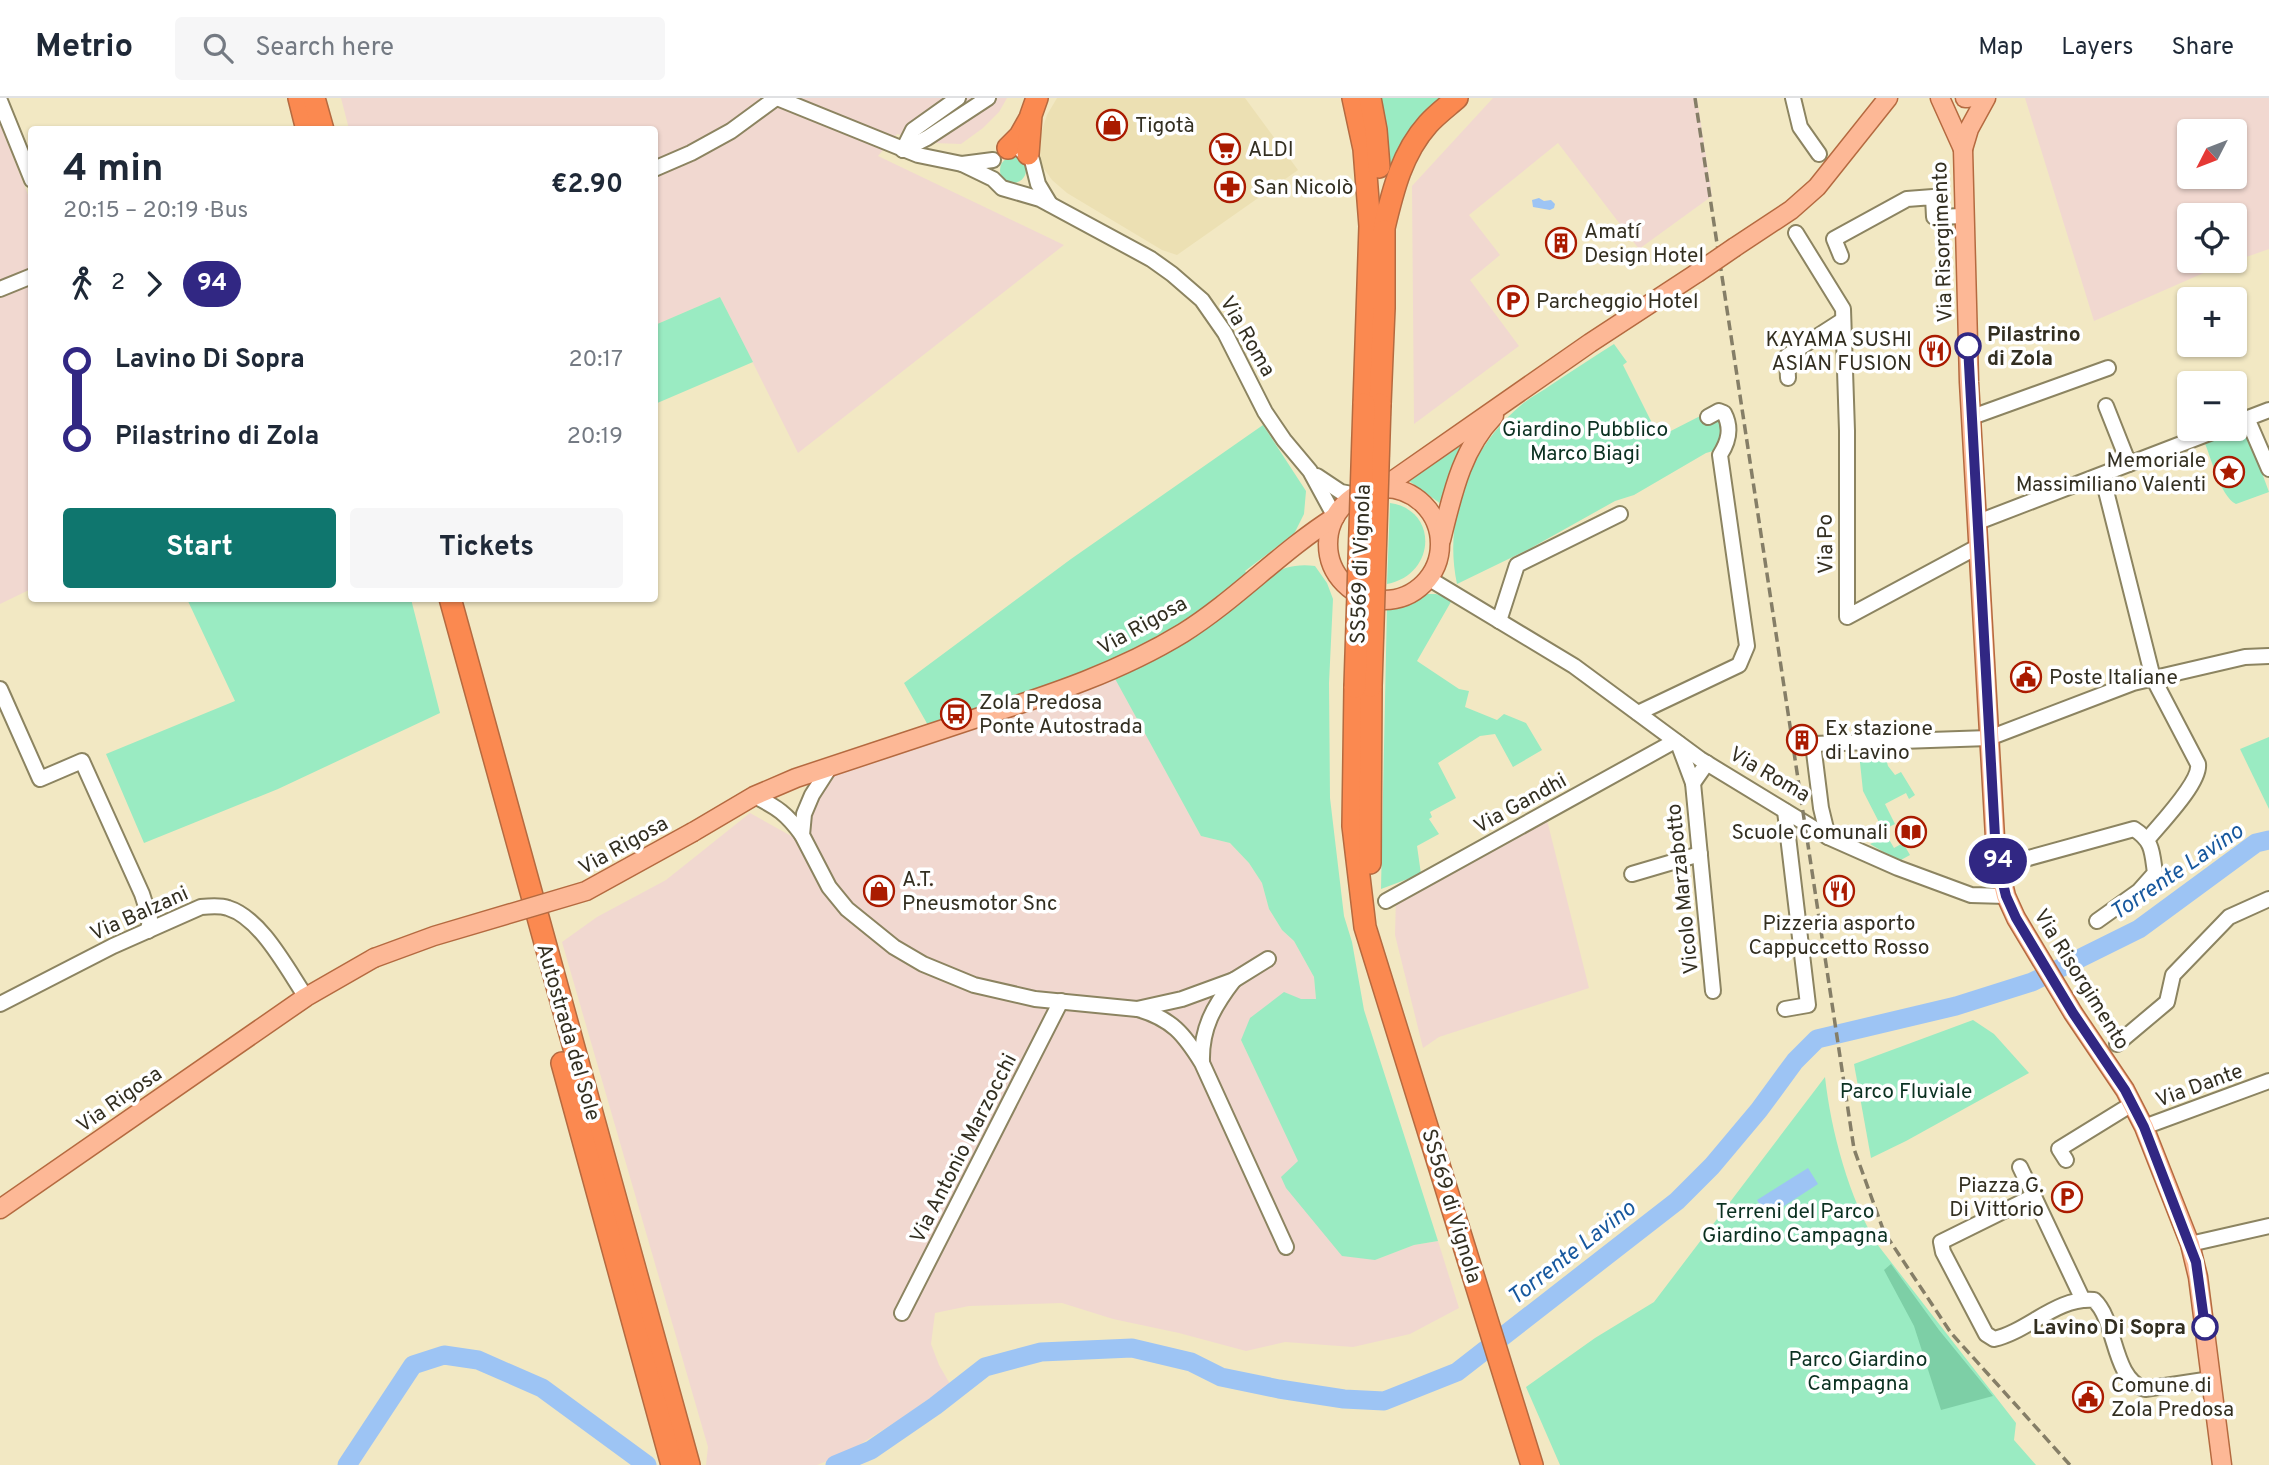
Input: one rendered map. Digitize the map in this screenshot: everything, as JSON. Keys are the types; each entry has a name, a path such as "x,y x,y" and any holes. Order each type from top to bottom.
{"highway":[{"path":"299,98 306,126"},
{"path":"314,98 322,126"},
{"path":"1345,98 1364,149"},
{"name":"SS569 di Vignola","path":"1353,98 1364,149 1370,226 1372,404 1363,687 1371,914 1397,1027 1532,1465"},
{"name":"SS569 di Vignola","path":"1370,98 1376,130 1384,228 1384,308 1372,404"},
{"path":"1384,228 1394,184 1407,153 1428,124 1457,98"},
{"path":"1016,159 1020,136 1034,107"},
{"name":"Autostrada del Sole","path":"436,602 662,1426 682,1460"},
{"name":"Autostrada del Sole","path":"451,602 682,1460"}],"main road":[{"path":"1516,394 1485,426 1465,457 1437,563 1421,586 1406,595 1386,599 1363,595 1345,582 1330,556 1330,533 1335,517 1348,501 1357,495 1382,488 1516,394 1590,343 1791,210 1817,187 1888,98"},
{"name":"Via Risorgimento","path":"1940,98 1963,149"},
{"name":"Via Risorgimento","path":"1986,98 1969,129 1963,149 1972,417 1996,855 2006,896 2030,943 2073,1013 2109,1050 2144,1127 2190,1244 2196,1262 2222,1465"},
{"path":"1382,488 1406,492 1426,507 1438,527 1440,547"},
{"name":"Via Rigosa","path":"0,1209 306,997 374,958 434,936 586,891 754,796 796,778 1069,688 1126,664 1184,632 1335,517"},
{"path":"1286,555 1311,550 1330,556"}],"street":[{"name":"Via Roma","path":"776,98 931,159 962,164 1016,159"},
{"path":"658,167 731,131 776,98"},
{"path":"903,149 913,130 958,98"},
{"path":"903,149 927,138 988,98"},
{"path":"1793,98 1800,127 1819,154"},
{"path":"0,101 28,170"},
{"path":"993,179 991,166 1016,159"},
{"path":"1014,191 1027,186 1016,159"},
{"path":"1016,159 1051,205"},
{"name":"Via Roma","path":"962,164 993,179 1002,188 1051,205 1159,265 1202,300 1225,333 1265,412 1284,440 1310,471 1328,486 1357,495"},
{"path":"1841,256 1834,239 1907,199 1933,197 1934,217 1964,216"},
{"name":"Via Po","path":"1796,233 1843,309 1847,431 1847,617 1979,546"},
{"path":"0,289 28,278"},
{"path":"1788,378 1787,356 1843,320"},
{"path":"1972,417 2108,368"},
{"path":"2106,406 2130,464"},
{"path":"2247,419 2269,410"},
{"path":"1638,713 1739,665 1747,646 1720,455 1728,438 1728,423 1724,413 1719,411 1708,417"},
{"path":"2247,431 2269,469"},
{"path":"1978,522 2189,441"},
{"name":"Via Roma","path":"1310,471 1335,517"},
{"path":"2102,475 2153,678 2199,764 2194,782 2147,840"},
{"path":"1499,621 1517,565 1620,514"},
{"name":"Via Roma","path":"1428,578 1574,666 1707,763 1785,811 1808,822 1828,837 1898,868 1971,895 2006,896"},
{"path":"1828,837 1821,808 1814,744 1989,738 2133,683 2245,657 2269,656"},
{"path":"0,689 40,779 82,761 142,894 150,919 148,931"},
{"name":"Vicolo Marzabotto","path":"1677,742 1693,783 1713,991"},
{"name":"Via Gandhi","path":"1386,901 1677,742"},
{"name":"Vicolo Marzabotto","path":"1693,783 1707,763"},
{"path":"802,835 804,814 830,767"},
{"path":"754,796 775,806 789,817 802,835 829,887 847,909 894,947 923,964 974,985 1035,999 1137,1009 1152,1013 1180,1032 1202,1063 1286,1247"},
{"path":"1808,822 1815,819 1821,808"},
{"path":"1785,811 1808,1005 1785,1009"},
{"path":"2007,864 2134,829 2147,840 2151,848 2155,873 2138,891 2097,921"},
{"path":"1632,874 1700,855"},
{"path":"2109,1050 2167,1002 2173,975 2229,918 2269,899"},
{"name":"Via Balzani","path":"0,1004 201,907 226,907 246,916 306,997"},
{"path":"1137,1009 1182,999 1234,980 1268,959"},
{"path":"1202,1063 1201,1045 1207,1020 1234,980"},
{"name":"Via Antonio Marzocchi","path":"902,1313 1061,1001"},
{"name":"Via Dante","path":"2144,1127 2269,1081"},
{"path":"2062,1154 2132,1104"},
{"path":"2020,1167 2083,1300"},
{"path":"2034,1196 1942,1247 1986,1334 1993,1339 2005,1336 2065,1304 2094,1300 2103,1313 2125,1372 2136,1387 2144,1389 2211,1379"},
{"path":"2190,1244 2269,1226"}],"shaded area":[{"path":"341,98 1007,98 999,112 983,128 961,144 934,143 897,134 878,156 1064,245 798,453 720,297 658,324 658,126 348,126"},
{"path":"1057,98 1245,98 1298,170 1177,255 1162,250 1067,193 1052,180 1042,166 1037,145 1047,115"},
{"path":"1493,98 1697,98 1712,196 1639,249 1558,143 1469,215 1500,255 1470,280 1519,346 1414,424 1412,186"},
{"path":"2025,98 2269,98 2269,249 2247,257 2247,203 2177,203 2177,273 2204,273 2094,321"},
{"path":"0,124 28,195 28,269 0,282"},
{"path":"28,286 28,590 0,604 0,298"},
{"path":"1113,674 1201,836 1230,843 1249,863 1262,883 1269,909 1282,930 1294,941 1314,977 1316,999 1301,999 1241,1040 1299,1162 1375,1260 1414,1245 1438,1241 1459,1308 1410,1334 1353,1347 1285,1342 1246,1351 1113,1319 1062,1303 969,1306 935,1313 931,1344 950,1384 897,1421 843,1455 817,1465 706,1465 708,1447 562,942 597,917 666,880 750,813 802,842 810,801 829,776"},
{"path":"1544,808 1589,988 1439,1037 1423,1048 1395,935 1396,897"}],"green space":[{"path":"1376,98 1448,98 1391,185"},
{"path":"1013,157 1022,161 1026,170 1022,179 1013,183 1004,179 1000,170 1004,161"},
{"path":"720,297 753,362 658,403 658,324"},
{"name":"Giardino Pubblico Marco Biagi","path":"1614,344 1627,362 1623,365 1659,437 1708,412 1719,417 1724,424 1720,449 1706,453 1634,495 1615,501 1531,548 1457,584 1454,534 1457,510 1464,486 1487,443 1502,423 1524,403"},
{"path":"1263,425 1306,491 1304,514 1294,534 1245,571 1255,583 1290,567 1315,566 1327,583 1333,599 1329,683 1330,798 1344,916 1352,942 1364,1010 1438,1241 1414,1245 1375,1260 1342,1256 1286,1188 1281,1177 1298,1161 1241,1040 1250,1018 1284,992 1301,999 1316,999 1314,977 1294,941 1282,930 1269,909 1262,883 1249,863 1230,843 1201,836 1113,675 933,734 904,683 1071,559"},
{"path":"2247,432 2269,492 2236,504 2230,500 2221,485 2204,441 2247,441"},
{"path":"1469,438 1441,504 1409,481 1408,478"},
{"path":"1390,503 1406,508 1417,517 1424,529 1425,543 1415,569 1403,578 1387,584"},
{"path":"1421,594 1436,594 1452,600 1417,661 1459,689 1469,691 1465,707 1497,720 1504,714 1526,723 1542,750 1513,767 1495,734 1480,736 1438,763 1456,798 1430,812 1432,817 1429,819 1439,834 1417,846 1421,874 1381,889 1387,606 1402,604"},
{"path":"188,602 412,602 440,713 278,789 144,843 106,754 235,701"},
{"path":"2269,737 2269,809 2240,749"},
{"path":"1884,751 1888,766 1895,775 1901,772 1915,795 1909,799 1906,793 1885,804 1895,824 1883,830 1863,791 1859,753"},
{"path":"1887,836 1894,848 1903,843 1910,855 1899,861 1870,844"},
{"name":"Parco Fluviale","path":"1973,1020 1994,1034 2029,1073 1871,1158 1854,1064"},
{"path":"1825,1077 1843,1164 1867,1226 1877,1244 2016,1423 2014,1440 2036,1465 1560,1465 1526,1387 1595,1338 1654,1302"},
{"path":"1891,1264 1939,1330 1993,1396 1941,1410 1914,1326 1884,1270"}],"water":[{"path":"1539,198 1544,201 1551,200 1555,204 1554,208 1550,210 1533,207 1532,200"},
{"path":"1808,1168 1818,1184 1767,1217 1757,1200"}],"waterway":[{"name":"Torrente Lavino","path":"835,1465 871,1450 985,1367 1041,1352 1132,1348 1191,1362 1221,1377 1344,1399 1384,1401 1457,1372 1677,1201 1712,1166 1759,1110 1795,1061 1817,1039 1956,1006 2032,982 2139,929 2256,843 2269,840"},
{"name":"Torrente Lavino","path":"347,1465 413,1365 444,1355 478,1360 542,1388 647,1465"}],"railway":[{"path":"1695,98 1854,1149 1884,1232 1951,1333 2070,1465"}],"bus line":[{"name":"94","path":"1968,346 1996,855 2006,896 2016,918 2073,1013 2125,1090 2144,1127 2196,1262 2205,1327"}],"place":[{"name":"Tigotà","path":"1112,125"},
{"name":"ALDI","path":"1225,149"},
{"name":"San Nicolò","path":"1230,187"},
{"name":"Amatí Design Hotel","path":"1561,243"},
{"name":"Parcheggio Hotel","path":"1513,301"},
{"name":"Pilastrino di Zola","path":"1968,346"},
{"name":"KAYAMA SUSHI ASIAN FUSION","path":"1935,351"},
{"name":"Memoriale Massimiliano Valenti","path":"2229,472"},
{"name":"Poste Italiane","path":"2026,677"},
{"name":"Zola Predosa Ponte Autostrada","path":"956,714"},
{"name":"Ex stazione di Lavino","path":"1802,740"},
{"name":"Scuole Comunali","path":"1911,832"},
{"name":"A.T. Pneusmotor Snc","path":"879,891"},
{"name":"Pizzeria asporto Cappuccetto Rosso","path":"1839,891"},
{"name":"Piazza G. Di Vittorio","path":"2067,1197"},
{"name":"Lavino Di Sopra","path":"2205,1327"},
{"name":"Comune di Zola Predosa","path":"2088,1397"}],"park label":[{"name":"Terreni del Parco Giardino Campagna","path":"1795,1223"},
{"name":"Parco Giardino Campagna","path":"1858,1371"}]}
